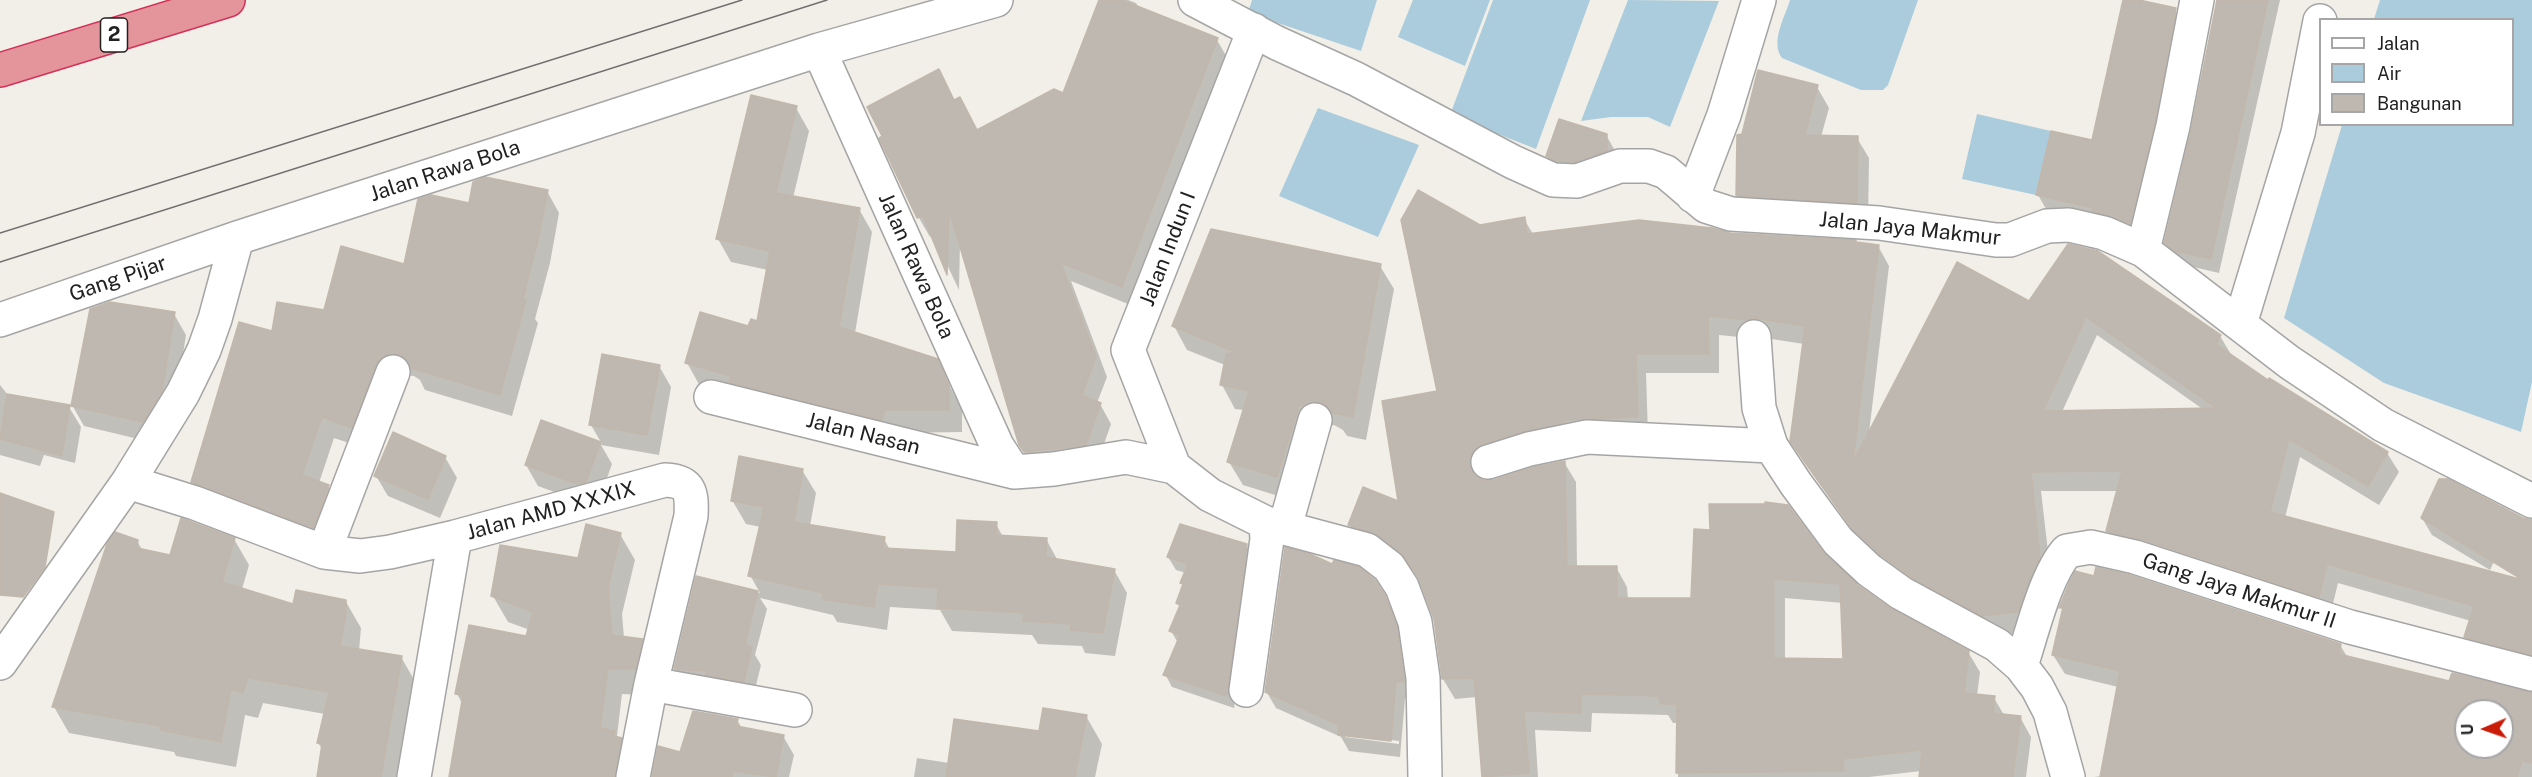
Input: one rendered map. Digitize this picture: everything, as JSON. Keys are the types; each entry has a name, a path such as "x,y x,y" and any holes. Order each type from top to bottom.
{"highway":[{"name":"2","path":"0,70 228,0"}],"street":[{"path":"819,50 996,0"},
{"name":"Jalan Jaya Makmur","path":"1195,0 1356,79 1513,162 1553,180 1577,181 1620,166 1649,165 1666,172 1706,206 1731,214 1878,223 1996,240 2010,240 2048,226 2069,225 2104,233 2143,250 2289,362 2383,425 2532,501"},
{"path":"1693,196 1724,115 1759,0"},
{"path":"2143,250 2174,126 2197,0"},
{"path":"2321,18 2325,0"},
{"name":"Jalan Indun I","path":"1174,466 1128,350 1254,30"},
{"path":"2240,324 2298,133 2319,30"},
{"name":"Jalan Rawa Bola","path":"237,238 819,50 997,446 1014,472"},
{"path":"0,663 128,482 183,393 204,350 215,319 237,238"},
{"name":"Gang Pijar","path":"0,320 237,238"},
{"path":"1754,337 1759,408 1771,446 1838,541 1869,570 1901,593 1997,645 2021,666 2037,687 2050,712 2068,777"},
{"path":"324,552 393,372"},
{"name":"Jalan Nasan","path":"711,397 1014,472"},
{"path":"1246,690 1267,539 1275,525 1315,420"},
{"path":"1488,462 1587,437 1771,446"},
{"path":"1014,472 1053,469 1126,457 1174,466 1210,495 1275,525 1367,550 1389,567 1402,587 1415,622 1423,678 1425,777"},
{"name":"Jalan AMD XXXIX","path":"128,482 195,503 324,552 360,556 390,552 454,537 665,480 679,480 688,488 692,502 691,516 651,684 633,777"},
{"path":"414,777 454,537"},
{"name":"Gang Jaya Makmur II","path":"2021,666 2060,558 2067,551 2091,547 2135,557 2223,584 2350,627 2532,674"},
{"path":"651,684 795,710"}],"water":[{"path":"1252,0 1377,0 1361,51 1248,13"},
{"path":"1413,0 1490,0 1465,66 1398,37"},
{"path":"1493,0 1590,0 1536,149 1450,115"},
{"path":"1628,0 1719,1 1670,127 1648,117 1611,117 1581,121"},
{"path":"1790,0 1918,0 1888,85 1883,90 1861,90 1782,58 1777,45 1778,37"},
{"path":"2380,0 2532,0 2532,382 2521,432 2384,383 2284,318 2342,126 2514,126 2514,18 2374,18"},
{"path":"1318,108 1419,145 1378,237 1279,196"},
{"path":"1977,114 2051,131 2036,195 1962,179"}],"building":[{"path":"1099,0 1122,0 1218,38 1122,287 1061,263 1096,357 1082,395 1101,403 1086,445 1024,452 1019,445 949,210 947,275 923,216 917,218 867,107 939,69 954,100 960,97 977,130 1054,89 1063,93"},
{"path":"2123,0 2139,0 2176,8 2155,122 2130,224 2092,211 2093,208 2036,195 2051,131 2092,140"},
{"path":"2217,0 2268,0 2211,259 2175,251 2164,243 2191,130"},
{"path":"1758,70 1818,85 1805,135 1858,136 1857,203 1736,196 1737,135 1742,134"},
{"path":"751,95 797,106 776,193 860,208 839,327 938,359 949,385 949,410 885,410 882,420 729,382 731,376 685,363 700,312 748,326 751,319 757,321 770,251 716,239"},
{"path":"1559,119 1607,134 1607,151 1574,162 1557,161 1546,156"},
{"path":"485,177 548,190 523,299 526,300 500,395 411,368 407,360 399,354 389,354 379,358 352,428 322,417 302,475 329,485 313,528 191,482 239,322 272,331 277,302 324,310 341,246 404,264 418,199 431,195 469,203 473,182"},
{"path":"1418,190 1480,225 1525,217 1527,234 1639,220 1712,228 1730,233 1856,240 1856,242 1879,245 1853,462 1957,262 2029,301 2068,244 2098,251 2221,335 2216,344 2268,380 2269,378 2388,452 2368,486 2289,439 2270,512 2523,580 2421,518 2439,479 2448,479 2523,518 2532,520 2532,655 2464,637 2474,606 2327,564 2319,597 2141,539 2106,531 2122,471 2031,472 2040,557 2018,612 1982,616 1911,577 1881,555 1852,528 1790,441 1805,326 1753,318 1748,320 1708,316 1709,354 1636,354 1638,417 1564,420 1564,423 1525,431 1482,444 1470,457 1470,467 1475,475 1483,480 1494,480 1534,467 1565,461 1567,566 1617,566 1617,598 1691,598 1694,529 1710,530 1709,504 1765,504 1765,502 1788,505 1823,552 1858,585 1892,609 1969,651 1964,693 1995,696 1993,713 2021,716 2013,777 1919,777 1922,750 1843,759 1844,771 1676,773 1677,704 1660,704 1659,696 1581,694 1581,713 1524,711 1529,773 1482,777 1474,678 1442,679 1434,619 1418,577 1401,552 1378,535 1348,525 1363,487 1398,501 1382,401 1437,391 1401,220","holes":["2086,317 2150,362 2216,408 2043,411","1774,579 1840,584 1843,659 1774,658"]},
{"path":"1211,229 1381,264 1353,417 1332,413 1328,407 1319,402 1299,406 1277,477 1227,462 1249,391 1220,385 1226,354 1235,352 1172,326"},
{"path":"110,302 175,312 162,391 143,422 71,406 90,309"},
{"path":"602,354 660,365 647,435 589,425"},
{"path":"7,394 70,405 62,456 0,439"},
{"path":"541,420 601,442 586,482 577,484 525,465"},
{"path":"393,432 446,456 428,499 374,476"},
{"path":"739,456 803,469 794,522 885,537 883,548 956,552 957,520 997,522 996,535 1047,538 1046,557 1115,569 1103,633 1070,630 1072,624 1023,621 1024,613 937,608 938,588 878,584 874,607 822,599 823,593 748,576 764,507 731,501"},
{"path":"0,493 54,512 45,567 23,597 0,595"},
{"path":"181,518 235,538 222,582 293,604 296,590 346,600 346,614 340,646 402,656 381,777 317,777 322,744 317,743 329,692 248,678 243,693 231,689 221,742 160,730 160,726 52,707 107,544 115,532 138,540 137,548 170,555"},
{"path":"586,524 621,533 608,587 612,635 643,639 635,669 608,669 600,728 615,731 614,736 622,738 615,777 449,777 463,695 455,694 469,625 526,636 533,612 491,596 500,545 578,558"},
{"path":"1180,524 1247,544 1227,696 1163,675 1180,635 1169,631 1180,605 1176,603 1183,584 1180,583 1188,564 1167,557"},
{"path":"1285,547 1310,554 1332,564 1334,560 1359,567 1375,580 1385,595 1397,627 1404,680 1404,682 1396,682 1391,741 1338,735 1339,725 1265,692"},
{"path":"2096,567 2130,575 2341,644 2339,654 2449,681 2452,673 2532,692 2532,763 2522,761 2517,777 2100,777 2120,671 2052,655 2063,607 2059,608 2075,571 2094,576"},
{"path":"696,576 758,591 745,645 752,647 744,682 705,675 707,671 674,669"},
{"path":"1043,708 1087,715 1075,777 946,777 954,719 1039,731"},
{"path":"693,711 738,719 736,726 784,735 776,777 733,771 732,777 652,777 658,746 680,752"}],"tram line":[{"path":"0,233 742,0"},
{"path":"0,262 827,0"}]}
